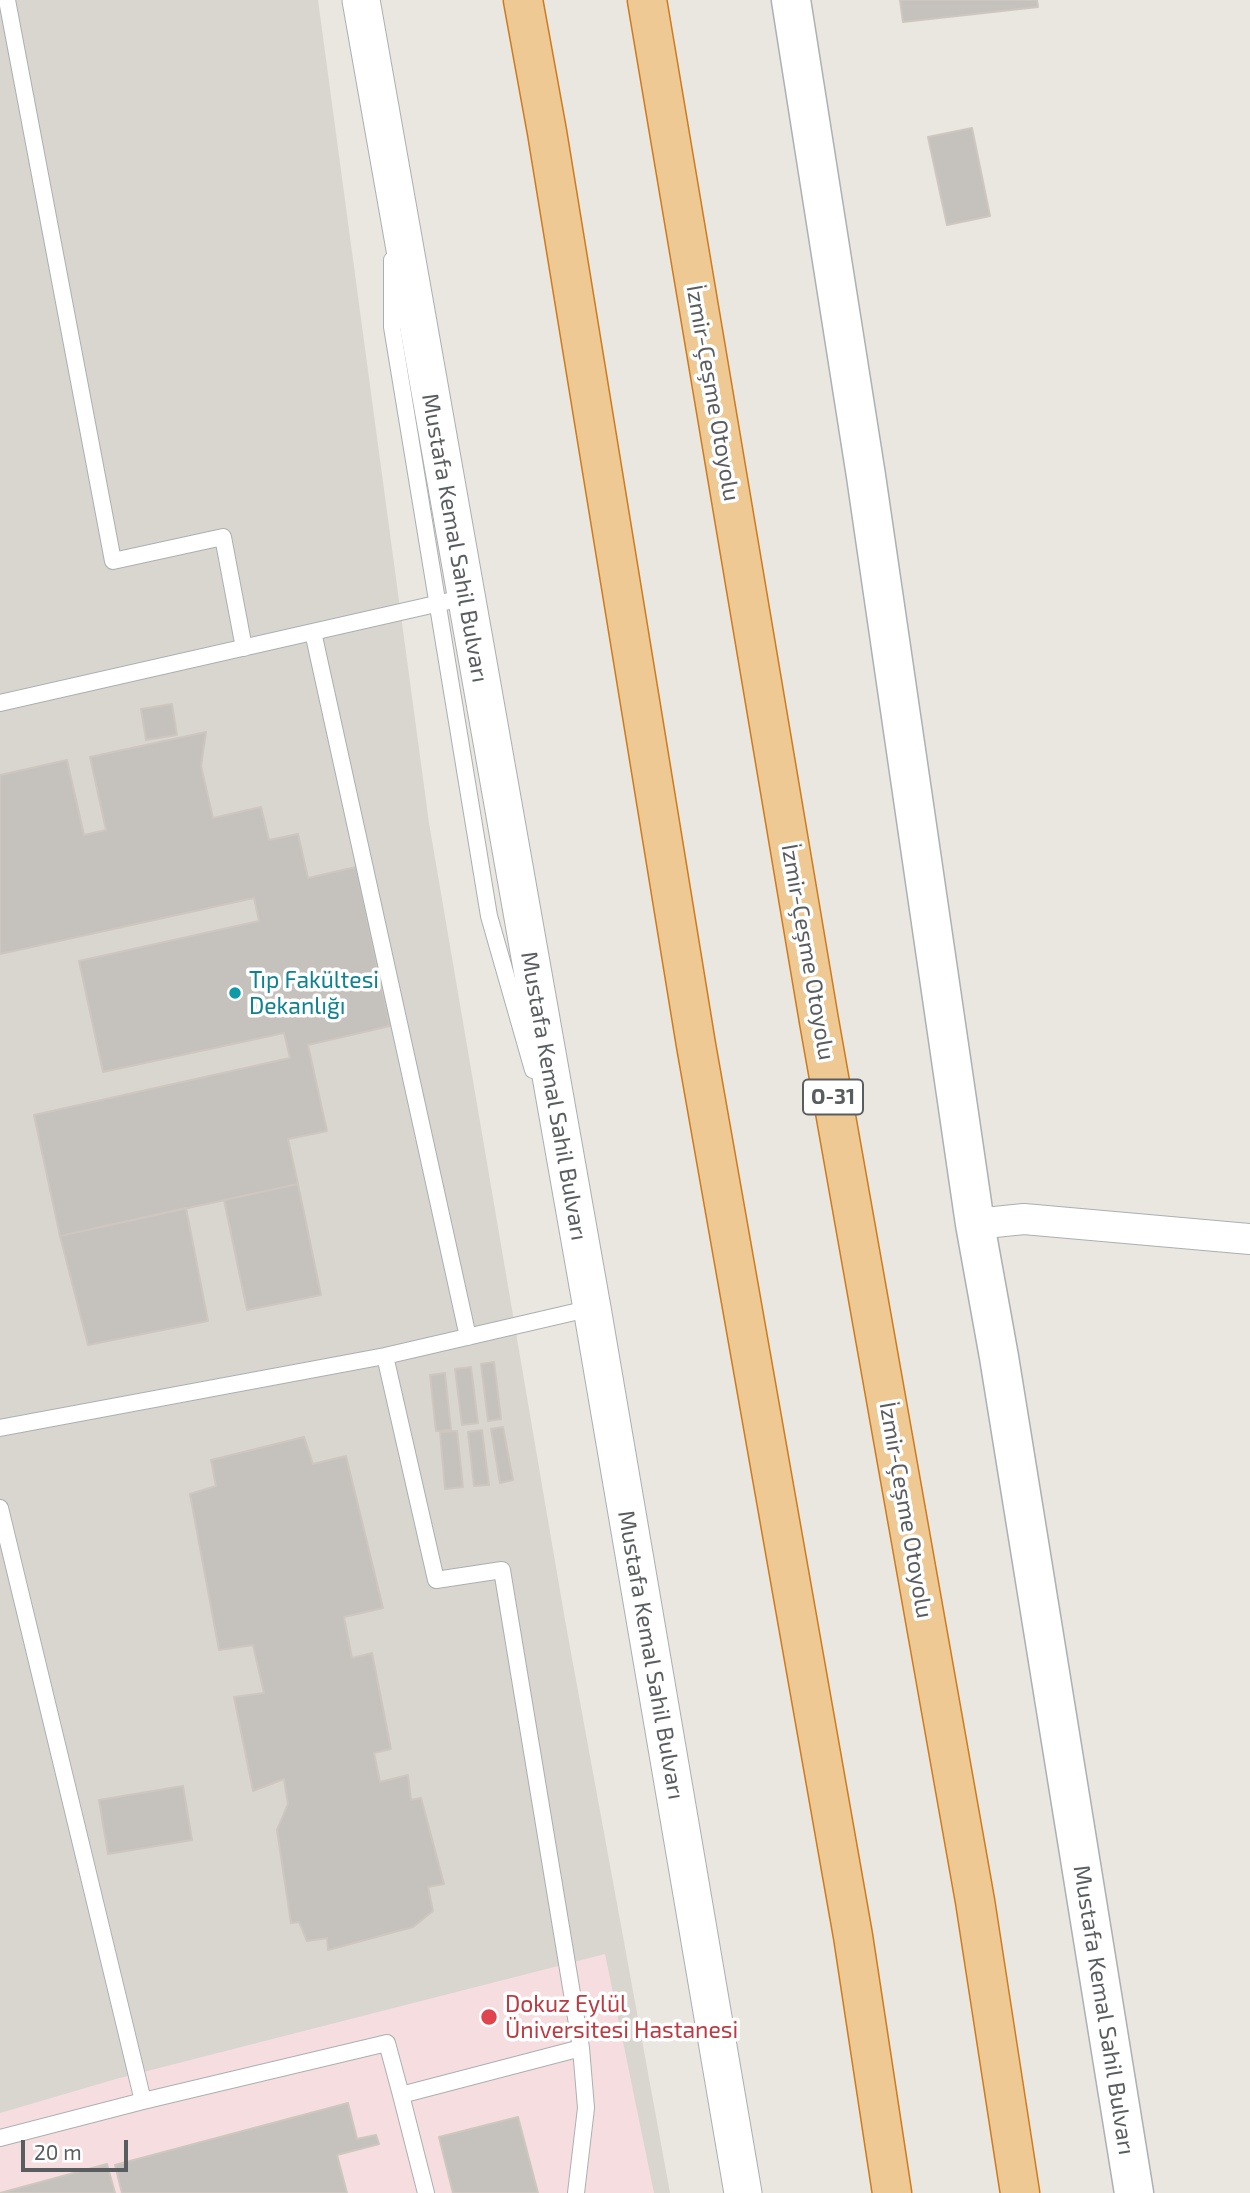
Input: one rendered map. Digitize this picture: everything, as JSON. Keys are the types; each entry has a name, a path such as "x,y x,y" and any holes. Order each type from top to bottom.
{"highway":[{"path":"523,0 698,1059 853,1936 892,2193"},
{"name":"İzmir-Çeşme Otoyolu","path":"647,0 815,994 975,1901 1020,2193"}],"main road":[{"name":"Mustafa Kemal Sahil Bulvarı","path":"791,0 866,476 975,1224 1004,1384 1134,2193"}],"street":[{"name":"Mustafa Kemal Sahil Bulvarı","path":"361,0 392,170 452,600 568,1170 743,2193"},
{"path":"975,1224 1024,1219 1250,1239"}],"lane":[{"path":"7,0 113,561 223,537 244,648"},
{"path":"0,704 452,600"},
{"path":"313,632 468,1337"},
{"path":"0,1428 385,1356 592,1308"},
{"path":"385,1356 436,1580 502,1570 581,2048 586,2108 576,2193"},
{"path":"0,1508 143,2101"},
{"path":"0,2138 387,2043 426,2193"},
{"path":"401,2095 581,2048"}],"shaded area":[{"path":"0,0 318,0 429,823 565,1620 670,2193 0,2193"},
{"name":"Dokuz Eylül Üniversitesi Hastanesi","path":"605,1954 654,2193 0,2193 0,2113 116,2079"}],"building":[{"path":"900,0 1037,0 1038,7 903,22"},
{"path":"972,128 990,216 947,225 928,137"},
{"path":"172,704 177,735 146,740 141,709"},
{"name":"Tıp Fakültesi Dekanlığı","path":"206,732 201,766 213,818 261,807 269,840 298,834 308,878 356,867 390,1026 308,1045 327,1131 288,1139 298,1184 60,1236 34,1115 290,1058 284,1033 103,1072 79,961 259,921 254,898 0,954 0,775 67,760 84,835 106,830 90,757"},
{"path":"298,1184 321,1295 247,1310 224,1200"},
{"path":"186,1208 208,1321 88,1345 60,1236"},
{"path":"494,1362 501,1419 488,1421 481,1364"},
{"path":"471,1367 478,1423 462,1425 455,1369"},
{"path":"445,1373 451,1430 436,1431 430,1375"},
{"path":"503,1427 513,1480 500,1483 491,1429"},
{"path":"482,1430 489,1485 474,1486 468,1432"},
{"path":"457,1431 463,1487 445,1489 440,1432"},
{"path":"304,1437 313,1464 346,1456 383,1608 344,1617 352,1658 372,1653 391,1749 374,1753 380,1782 408,1775 411,1800 421,1798 444,1884 428,1887 433,1911 413,1927 328,1950 327,1938 307,1941 299,1922 291,1923 277,1830 288,1804 284,1779 253,1791 234,1697 264,1693 253,1645 219,1650 190,1494 216,1486 211,1460"},
{"path":"183,1786 192,1840 108,1854 99,1800"},
{"path":"348,2103 357,2139 376,2135 379,2144 337,2155 347,2193 122,2193 115,2165"},
{"path":"518,2117 538,2193 453,2193 439,2137"},
{"path":"107,2164 115,2193 0,2193"}],"place":[{"name":"Tıp Fakültesi Dekanlığı","path":"235,993"},
{"name":"Dokuz Eylül Üniversitesi Hastanesi","path":"489,2017"}]}
